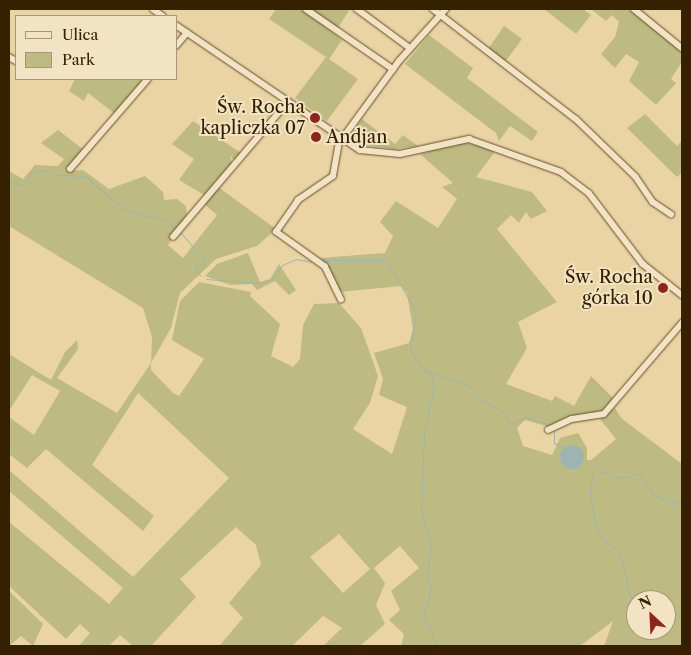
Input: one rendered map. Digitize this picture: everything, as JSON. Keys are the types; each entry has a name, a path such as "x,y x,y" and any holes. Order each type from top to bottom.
{"street":[{"path":"306,9 393,69"},
{"path":"357,9 410,48"},
{"path":"433,9 576,119 636,177 653,202 671,214"},
{"path":"341,300 325,267 276,232 298,200 332,176 342,140 393,69 446,9"},
{"path":"634,9 682,48"},
{"path":"178,26 342,140 385,155 452,140 478,140 561,172 589,192 643,264 682,295"},
{"path":"178,44 187,33"},
{"path":"70,169 147,80"},
{"path":"173,237 288,102"},
{"path":"548,430 567,420 607,412 682,323"}],"green space":[{"path":"276,9 303,9 342,40 329,59 358,79 327,121 295,98 326,57 269,19"},
{"path":"311,9 350,9 338,28"},
{"path":"544,9 583,9 591,15 576,34"},
{"path":"591,9 629,9 682,51 682,62 671,79 676,83 656,105 629,81 639,62 626,54 615,68 601,54 615,37 619,22 612,15 606,21"},
{"path":"504,26 522,39 505,62 488,49"},
{"path":"429,35 473,68 467,78 538,132 532,141 510,126 499,141 496,133 405,64"},
{"path":"74,80 144,80 115,114 88,93 84,101 69,91"},
{"path":"645,114 677,146 682,141 682,172 677,177 627,128"},
{"path":"362,119 395,144 403,135 418,146 395,149 363,145 352,134"},
{"path":"193,121 241,153 234,160 230,155 232,164 206,196 179,180 194,159 172,144"},
{"path":"58,130 84,150 68,171 83,170 109,189 145,176 163,192 164,200 177,199 186,206 187,217 168,245 183,258 217,215 204,204 218,187 276,229 257,246 216,259 180,293 171,328 151,363 152,337 143,308 9,226 9,171 23,179 35,165 58,166 64,159 41,143"},
{"path":"462,142 497,149 476,177 532,192 547,211 531,219 526,212 519,223 511,215 497,229 557,302 518,322 527,348 506,384 552,401 555,396 574,406 591,376 615,400 602,413 563,419 550,427 525,420 517,428 523,446 552,455 560,438 578,433 587,448 587,460 591,460 616,439 600,419 615,408 621,418 682,464 682,646 604,646 613,621 580,646 401,646 404,634 389,620 400,610 391,591 419,568 400,546 374,568 385,583 376,605 385,624 360,646 323,646 342,628 323,616 292,646 219,646 243,618 229,603 261,565 256,545 236,527 180,579 196,597 151,646 133,646 120,635 109,646 79,646 90,633 80,624 66,639 9,586 9,522 109,604 123,588 9,491 9,470 133,577 229,478 138,393 92,465 154,516 143,531 46,449 27,468 9,454 9,417 34,435 60,391 32,375 9,411 9,354 51,380 65,352 77,340 78,349 57,378 117,413 151,363 151,370 173,393 179,396 204,359 172,340 180,301 199,282 251,292 250,296 280,324 271,356 293,367 300,359 303,325 314,304 339,303 361,328 378,376 370,403 353,429 392,454 407,407 379,395 383,379 374,353 409,343 413,329 407,293 401,286 339,292 321,258 385,253 393,236 380,222 396,201 438,228 457,199 442,187 453,183 420,154","holes":["339,534 370,569 343,593 310,557"]},
{"path":"248,253 260,282 270,279 279,264 296,290 289,295 275,281 257,290 252,284 230,285 205,276 217,264"},
{"path":"9,591 43,624 33,646 21,636 9,646"}],"water":[{"path":"572,445 581,448 584,457 581,466 572,469 563,466 560,457 563,448"}],"waterway":[{"path":"9,181 24,185 32,172 46,170 57,175 85,176 126,211 166,220 176,229"},
{"path":"181,233 203,258 205,264 195,266 200,276"},
{"path":"206,279 261,283 272,279 282,265 296,259 311,262"},
{"path":"320,260 386,260 416,312 410,350 423,370 468,385 482,400 505,414 510,424 526,417 549,425"},
{"path":"430,373 434,384 424,433 421,511 431,544 427,578 431,589 424,614 436,646"},
{"path":"554,432 554,443 564,448"},
{"path":"598,470 623,478 640,473 653,495 671,502 682,501"},
{"path":"593,473 590,493 596,526 604,540 620,552 629,590"}],"place":[{"name":"Św. Rocha kapliczka 07","path":"315,118"},
{"name":"Andjan","path":"316,137"},
{"name":"Św. Rocha górka 10","path":"663,288"}]}
